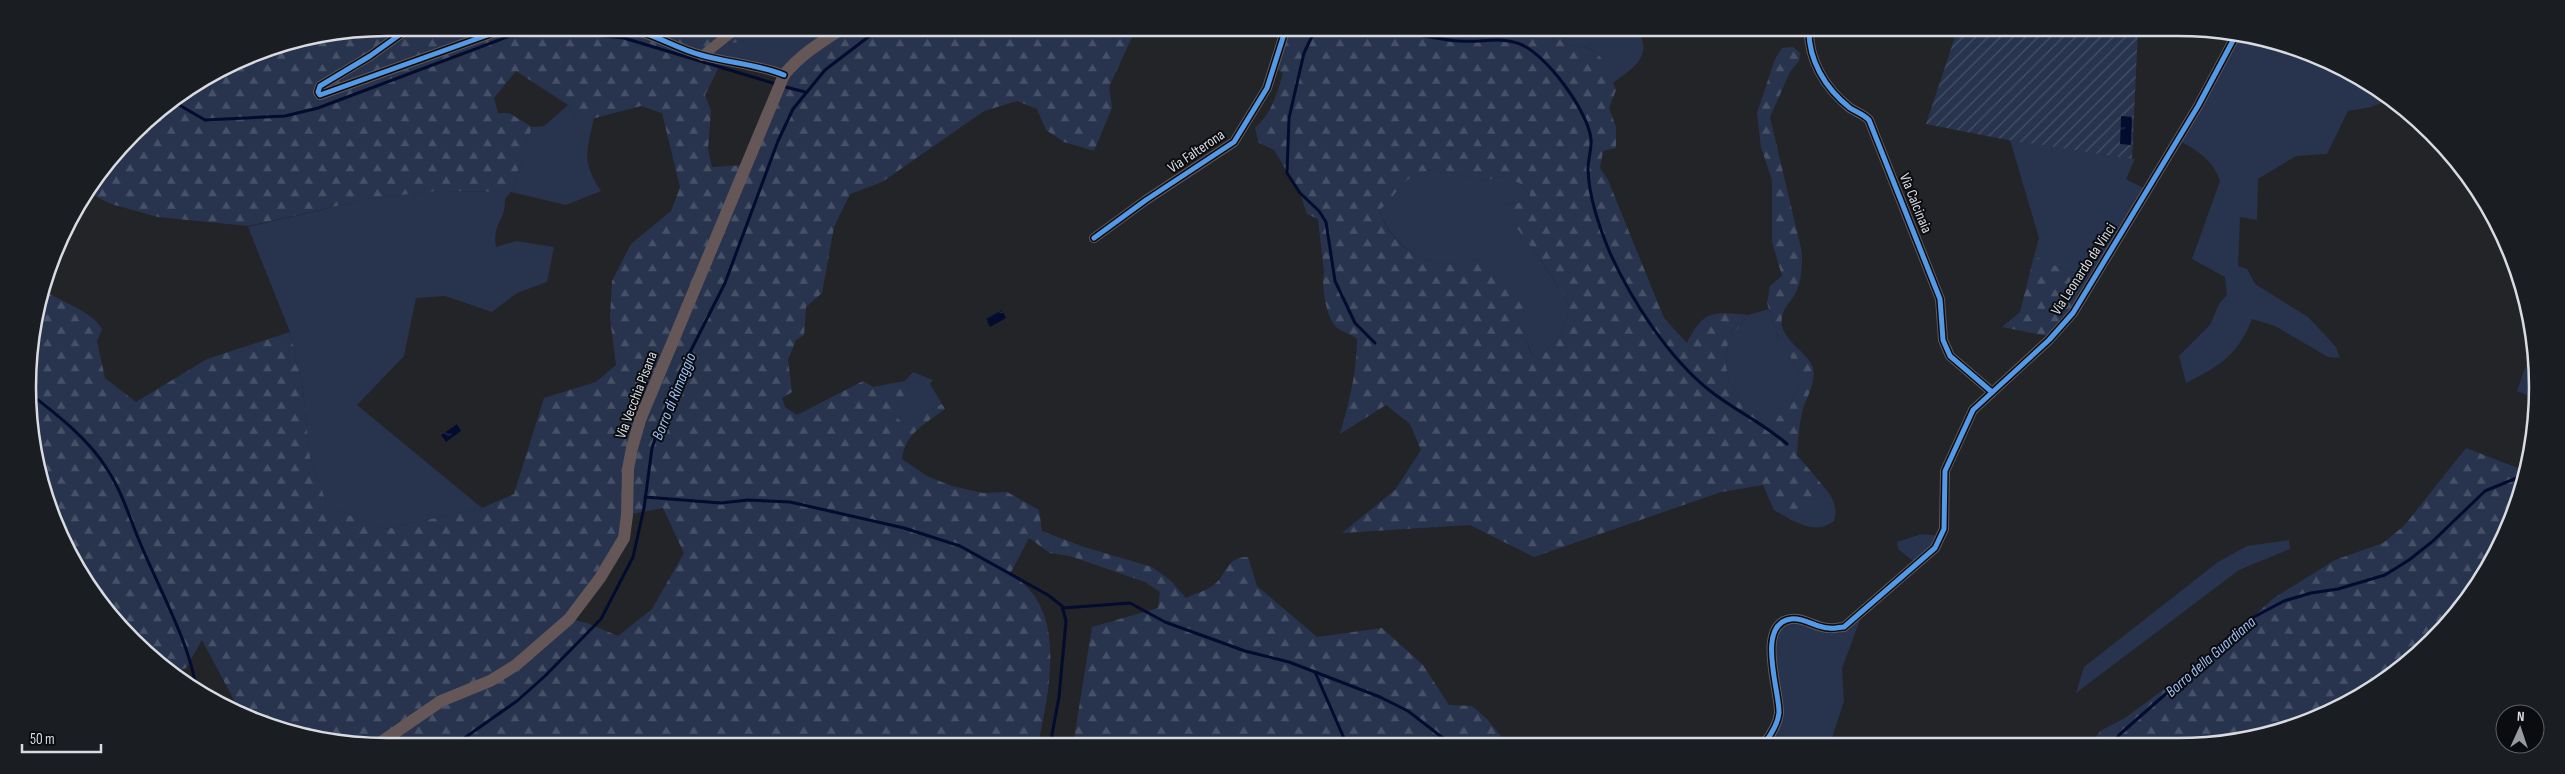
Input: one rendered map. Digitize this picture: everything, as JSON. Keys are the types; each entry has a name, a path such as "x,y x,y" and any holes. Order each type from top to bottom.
{"main road":[{"name":"Via Vecchia Pisana","path":"389,738 441,702 490,681 535,651 569,619 613,558 624,538 628,469 640,420 784,75 794,62 807,51 830,36"}],"street":[{"path":"398,36 370,56 320,86 318,92 320,95 485,36"},
{"path":"654,36 667,44 702,56 770,69 784,75"},
{"path":"702,56 727,36"},
{"name":"Via Falterona","path":"1094,238 1146,200 1234,142 1267,88 1283,36"},
{"name":"Via Calcinaia","path":"1809,36 1819,74 1829,90 1851,109 1869,120 1940,299 1943,319 1943,340 1950,356 1992,392"},
{"name":"Via Leonardo da Vinci","path":"1768,738 1779,715 1778,697 1772,670 1773,643 1778,627 1783,622 1792,618 1828,628 1844,627 1934,548 1944,528 1943,486 1950,456 1973,410 2049,340 2073,313 2198,106 2233,41"}],"green space":[{"path":"387,36 748,36 746,41 726,44 703,56 723,59 705,95 711,111 708,149 712,167 745,165 784,75 823,41 820,36 1133,36 1109,87 1112,108 1094,151 1064,142 1046,130 1037,109 1017,101 984,111 882,182 850,194 834,227 822,293 806,307 804,335 796,340 788,360 792,392 782,398 785,407 797,415 863,381 873,387 905,381 909,390 898,403 894,415 903,423 942,404 945,409 917,430 907,442 904,450 902,459 927,476 952,486 983,493 1007,492 1039,510 1042,531 1081,546 1152,567 1170,580 1186,598 1212,586 1221,578 1230,563 1240,558 1248,557 1257,586 1317,637 1382,628 1423,665 1449,705 1472,706 1487,719 1502,738 1074,738 1092,627 1158,608 1160,592 1145,582 1070,556 1050,553 1029,538 1010,574 1029,589 1041,607 1048,629 1050,676 1039,738 387,738 341,735 319,731 296,726 253,711 236,704 202,640 186,668 180,670 156,651 109,601 95,582 72,542 48,478 39,433 36,387 37,364 39,341 49,293 84,312 102,329 97,341 105,378 136,402 207,359 290,332 302,382 310,457 328,507 385,529 482,508 514,494 544,398 596,382 616,365 610,318 612,281 631,244 671,211 680,187 662,113 641,106 580,122 568,105 516,71 494,98 498,113 509,113 532,127 511,192 438,191 372,198 248,226 158,217 111,204 93,195 109,173 156,123 192,95 232,72 274,55 296,48 341,39","holes":["663,508 684,553 652,609 618,636 587,623 570,619 613,558 627,515"]},
{"path":"748,36 821,36 823,40 784,75 702,56 726,44 746,41"},
{"path":"1281,36 1564,36 1564,43 1593,50 1606,65 1616,90 1609,108 1616,127 1616,148 1603,151 1600,168 1608,180 1664,318 1687,343 1699,324 1711,315 1727,313 1748,315 1728,342 1726,365 1729,381 1746,408 1775,418 1788,412 1792,399 1800,387 1800,375 1776,331 1767,303 1770,286 1782,276 1772,242 1772,180 1761,147 1757,113 1775,59 1782,48 1793,47 1800,53 1799,61 1790,72 1770,117 1802,253 1802,269 1799,284 1784,311 1782,325 1789,339 1810,362 1814,373 1803,409 1797,455 1829,493 1793,521 1774,510 1763,485 1721,492 1534,557 1470,525 1342,533 1395,490 1421,450 1410,424 1386,405 1340,434 1352,387 1357,339 1336,327 1329,316 1324,293 1324,272 1318,219 1307,214 1300,193 1274,150 1259,143 1255,128 1270,110 1283,73 1276,69","holes":["1438,169 1482,181 1502,176 1519,183 1530,194 1528,201 1503,205 1500,208 1538,256 1568,305 1566,321 1559,335 1549,348 1536,358 1528,346 1528,310 1526,303 1508,280 1486,260 1436,262 1422,258 1398,242 1387,227 1380,210 1410,178 1426,171"]},
{"path":"1564,36 1641,36 1643,47 1642,54 1634,66 1613,83 1604,62 1597,53 1588,48 1564,43"},
{"path":"1955,36 2138,36 2132,159 2002,139 1926,124"},
{"path":"2233,41 2269,48 2312,63 2353,83 2383,102 2371,107 2348,111 2327,154 2296,156 2258,179 2257,220 2240,217 2238,266 2247,269 2255,284 2308,317 2336,347 2340,358 2328,357 2275,326 2252,319 2241,342 2234,351 2209,371 2186,383 2179,356 2210,325 2219,304 2227,295 2225,277 2192,259 2220,181 2213,167 2203,156 2178,140"},
{"path":"568,105 580,122 594,118 587,156 590,172 601,191 566,205 511,192 532,127 544,126"},
{"path":"2010,140 2135,159 2126,179 2147,190 2094,278 2070,272 2034,256 2039,238"},
{"path":"1438,169 1482,181 1502,176 1519,183 1530,194 1528,201 1503,205 1501,208 1549,273 1568,305 1566,321 1559,335 1549,348 1536,358 1528,346 1523,304 1519,292 1486,260 1436,262 1422,258 1399,242 1387,227 1380,210 1410,178 1426,171"},
{"path":"438,191 511,192 505,199 505,206 497,227 496,247 516,241 554,247 547,282 517,293 492,312 445,296 416,298 404,356 357,405 482,508 385,529 328,507 310,457 302,382 290,332 248,227 372,198"},
{"path":"2034,256 2070,272 2094,278 2052,337 2002,327 2020,312"},
{"path":"1769,309 1776,331 1800,375 1800,387 1792,399 1788,413 1775,419 1746,408 1729,381 1726,365 1728,342 1748,315"},
{"path":"2528,360 2529,396 2517,391"},
{"path":"913,372 933,380 930,384 942,404 903,423 894,415 898,403 909,390 905,381"},
{"path":"2466,448 2519,468 2510,500 2493,542 2470,582 2426,635 2373,679 2333,702 2312,711 2269,726 2246,731 2201,737 2096,738 2100,731 2125,718 2206,658 2274,598 2335,560 2383,543 2404,526"},
{"path":"1829,493 1835,506 1834,521 1824,526 1814,527 1793,521"},
{"path":"1922,534 1941,536 1917,564 1898,549 1897,542"},
{"path":"2289,540 2290,549 2239,570 2076,693 2084,667 2218,562 2247,546"},
{"path":"1863,612 1842,668 1844,701 1832,738 1767,738 1779,715 1773,643 1783,622 1844,627"}],"water":[{"path":"2121,116 2132,117 2131,145 2120,144"},
{"path":"1002,310 1006,318 990,327 986,319"},
{"path":"457,424 461,431 446,442 441,435"}],"waterway":[{"path":"179,105 205,120 285,116 318,108 510,36"},
{"path":"604,36 624,38 776,84"},
{"name":"Borro di Rimaggio","path":"464,738 517,701 545,676 601,619 633,557 644,508 652,448 664,413 680,372 725,283 778,141 793,109 825,70 870,36"},
{"path":"1312,36 1304,53 1289,118 1287,173 1300,193 1319,211 1326,222 1335,281 1355,323 1375,343"},
{"path":"1424,36 1451,40 1505,40 1513,42 1530,50 1553,71 1574,99 1588,127 1591,139 1588,165 1589,180 1595,212 1610,253 1640,309 1665,345 1694,377 1709,390 1787,444"},
{"path":"782,86 805,92"},
{"path":"37,399 82,437 100,458 113,478 181,636 194,680"},
{"name":"Borro della Guardiana","path":"2117,738 2252,618 2284,601 2311,593 2338,589 2385,575 2409,560 2433,541 2485,491 2517,478"},
{"path":"645,497 721,503 748,500 790,502 904,528 960,546 1048,595 1062,606 1066,621 1059,697 1051,738"},
{"path":"1063,608 1130,603 1165,622 1245,651 1289,662 1380,697 1408,711 1443,738"},
{"path":"1315,672 1344,738"}],"cycle path":[{"path":"398,36 370,56 320,86 318,92 320,95 485,36"},
{"path":"652,36 701,55 763,68 784,75"},
{"path":"1094,238 1146,200 1234,142 1267,88 1283,36"},
{"path":"1809,36 1815,62 1833,92 1850,108 1869,120 1940,299 1943,340 1950,356 1992,392"},
{"path":"1768,738 1779,713 1772,660 1774,633 1780,624 1791,619 1805,621 1824,628 1844,627 1935,548 1944,529 1945,471 1973,410 2049,340 2073,313 2198,106 2233,41"}]}
